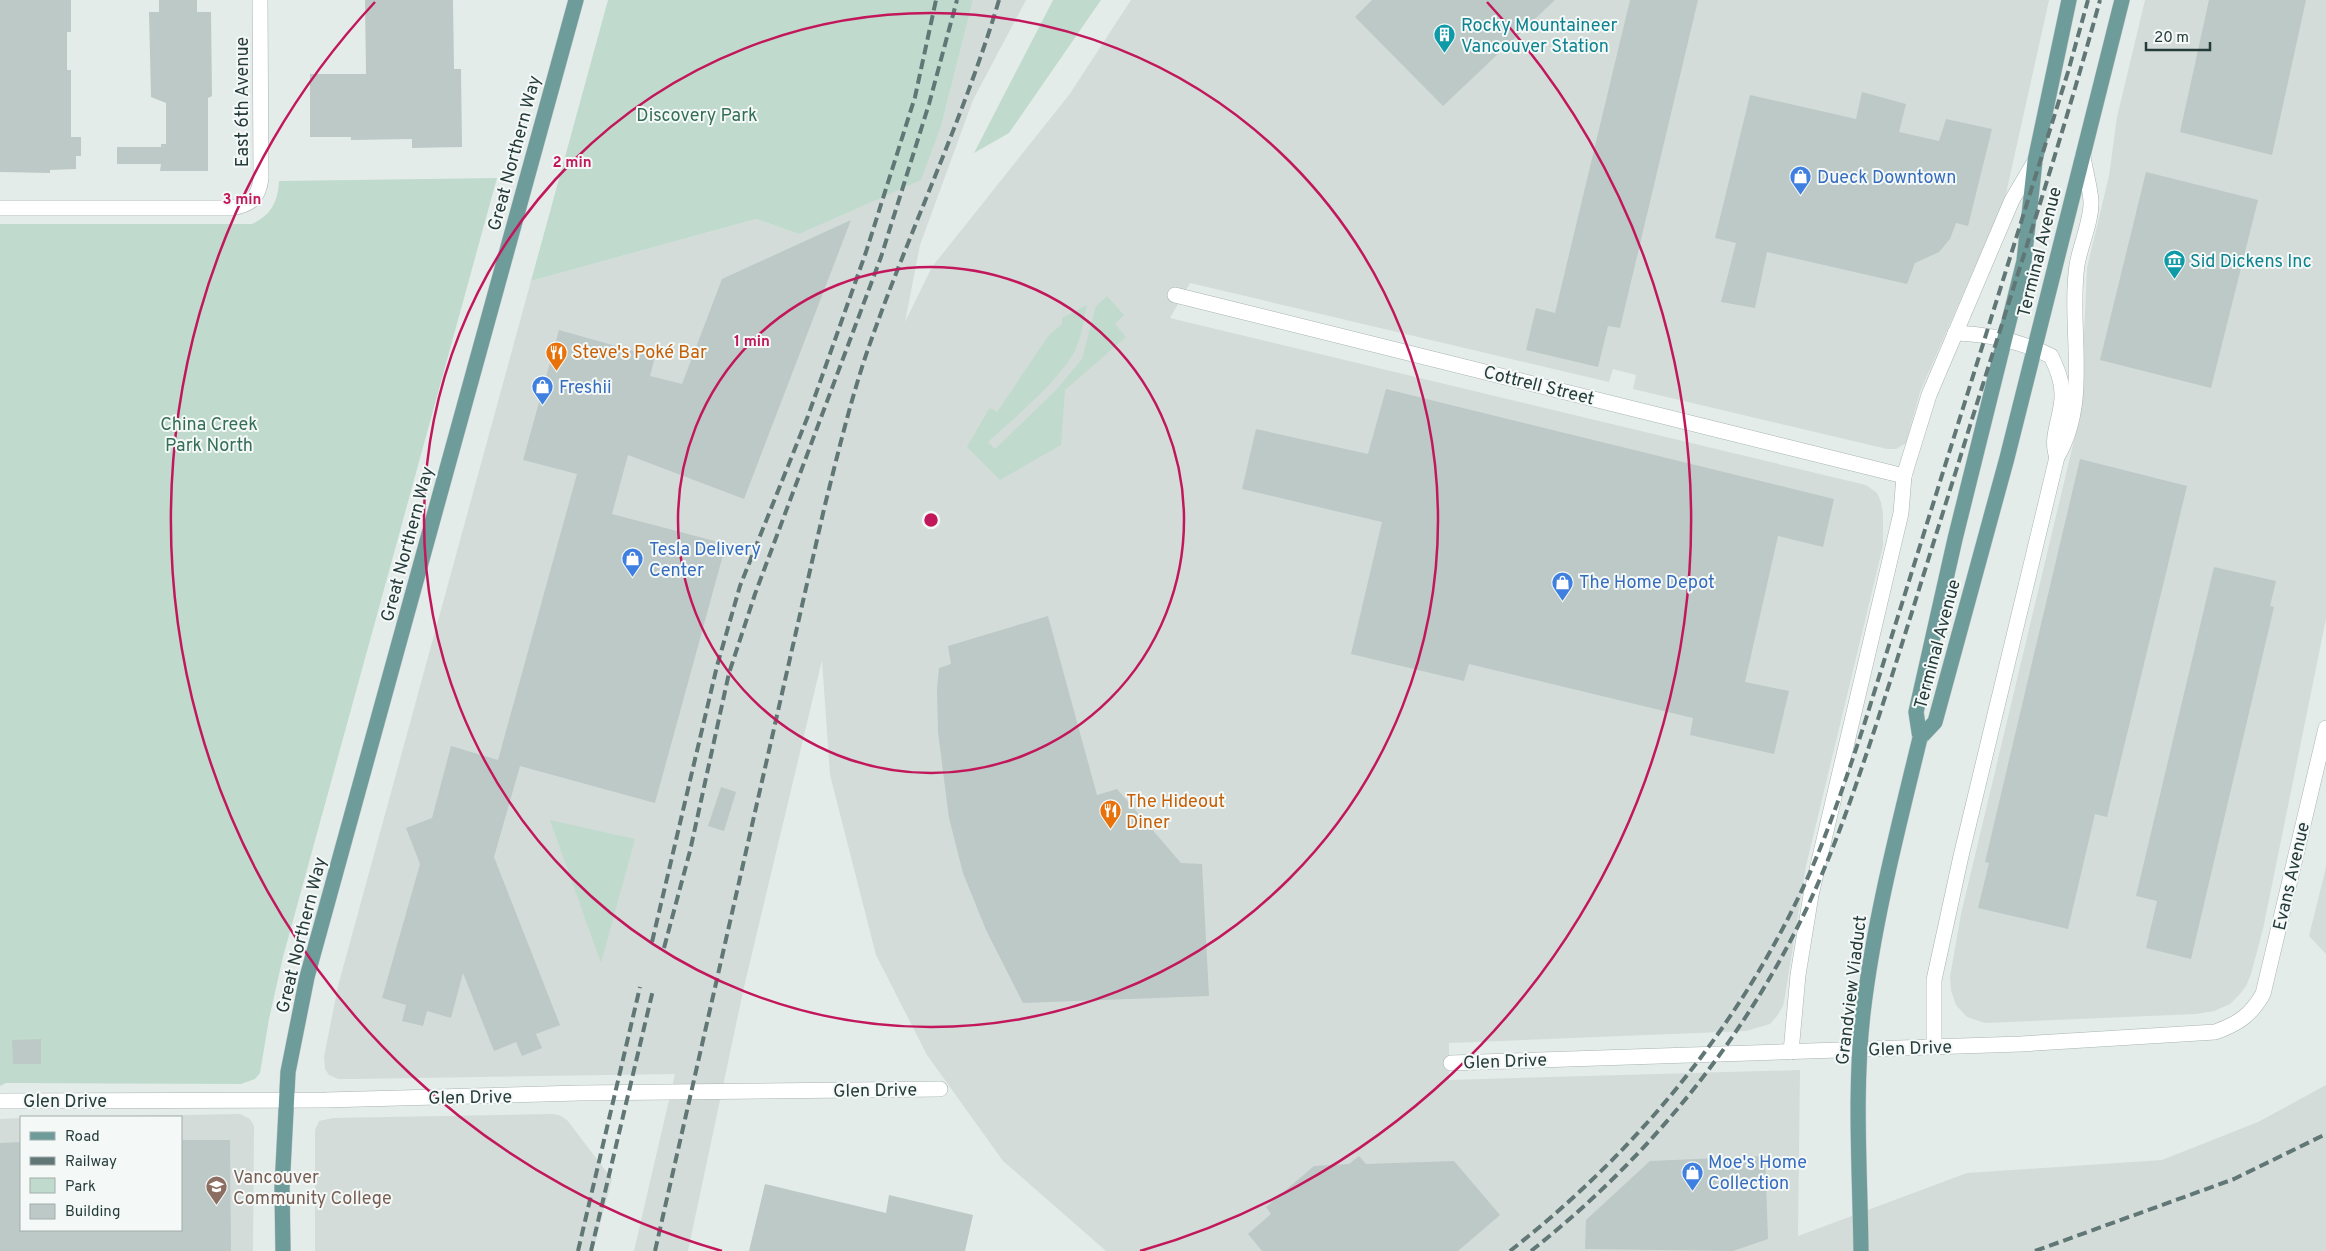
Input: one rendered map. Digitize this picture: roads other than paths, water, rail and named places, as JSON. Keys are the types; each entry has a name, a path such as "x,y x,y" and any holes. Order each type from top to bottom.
{"main road":[{"name":"Great Northern Way","path":"286,1100 290,1061 307,977 576,0"},
{"name":"Terminal Avenue","path":"1920,738 1916,712 1955,539 2024,261 2035,161 2069,0"},
{"name":"Terminal Avenue","path":"1920,738 1935,722 2008,458 2034,347 2122,0"},
{"name":"Grandview Viaduct","path":"1861,1251 1859,1078 1863,1015 1875,928 1920,738"},
{"path":"282,1251 282,1188 286,1100"}],"street":[{"name":"East 6th Avenue","path":"0,208 231,208 252,202 258,193 261,179 260,0"},
{"name":"Terminal Avenue","path":"1934,1047 1934,980 1961,856 2057,456 2067,439 2073,416 2076,383 2075,298 2077,265 2091,203 2082,156"},
{"name":"Terminal Avenue","path":"1790,1052 1798,975 1811,895 1901,513 1904,476 1929,395 2012,200 2035,161"},
{"name":"Cottrell Street","path":"1175,295 1904,476"},
{"path":"1955,333 1982,334 2005,338 2034,347 2051,356 2060,378 2062,395 2061,414 2053,446 2057,456"},
{"name":"Evans Avenue","path":"2245,1018 2263,994 2326,728"},
{"name":"Glen Drive","path":"1451,1063 1934,1047 2215,1032 2245,1018"},
{"name":"Glen Drive","path":"0,1101 286,1100 940,1089"}],"railway":[{"path":"652,942 717,666 740,586 808,416 866,252 915,97 936,0"},
{"path":"664,948 690,851 729,673 755,594 881,257 929,104 957,0"},
{"path":"655,1251 824,509 849,412 882,310 969,90 999,0"},
{"path":"1510,1251 1558,1211 1603,1169 1645,1125 1685,1078 1722,1029 1755,977 1785,924 1812,868 1833,815 1864,725 2068,72 2088,0"},
{"path":"1531,1251 1613,1179 1686,1099 1750,1011 1778,964 1825,868 1844,819 1888,688 2048,177 2100,0"},
{"path":"578,1251 640,987"},
{"path":"591,1251 653,990"},
{"path":"2035,1251 2234,1179 2326,1134"}],"place":[{"name":"Rocky Mountaineer Vancouver Station","path":"1445,54"},
{"name":"Dueck Downtown","path":"1801,196"},
{"name":"Sid Dickens Inc","path":"2174,280"},
{"name":"Steve's Poké Bar","path":"556,371"},
{"name":"Freshii","path":"543,406"},
{"name":"Tesla Delivery Center","path":"633,578"},
{"name":"The Home Depot","path":"1563,601"},
{"name":"The Hideout Diner","path":"1110,830"},
{"name":"Moe's Home Collection","path":"1692,1191"},
{"name":"Vancouver Community College","path":"217,1206"}],"park label":[{"name":"Discovery Park","path":"697,115"},
{"name":"China Creek Park North","path":"209,434"}]}
